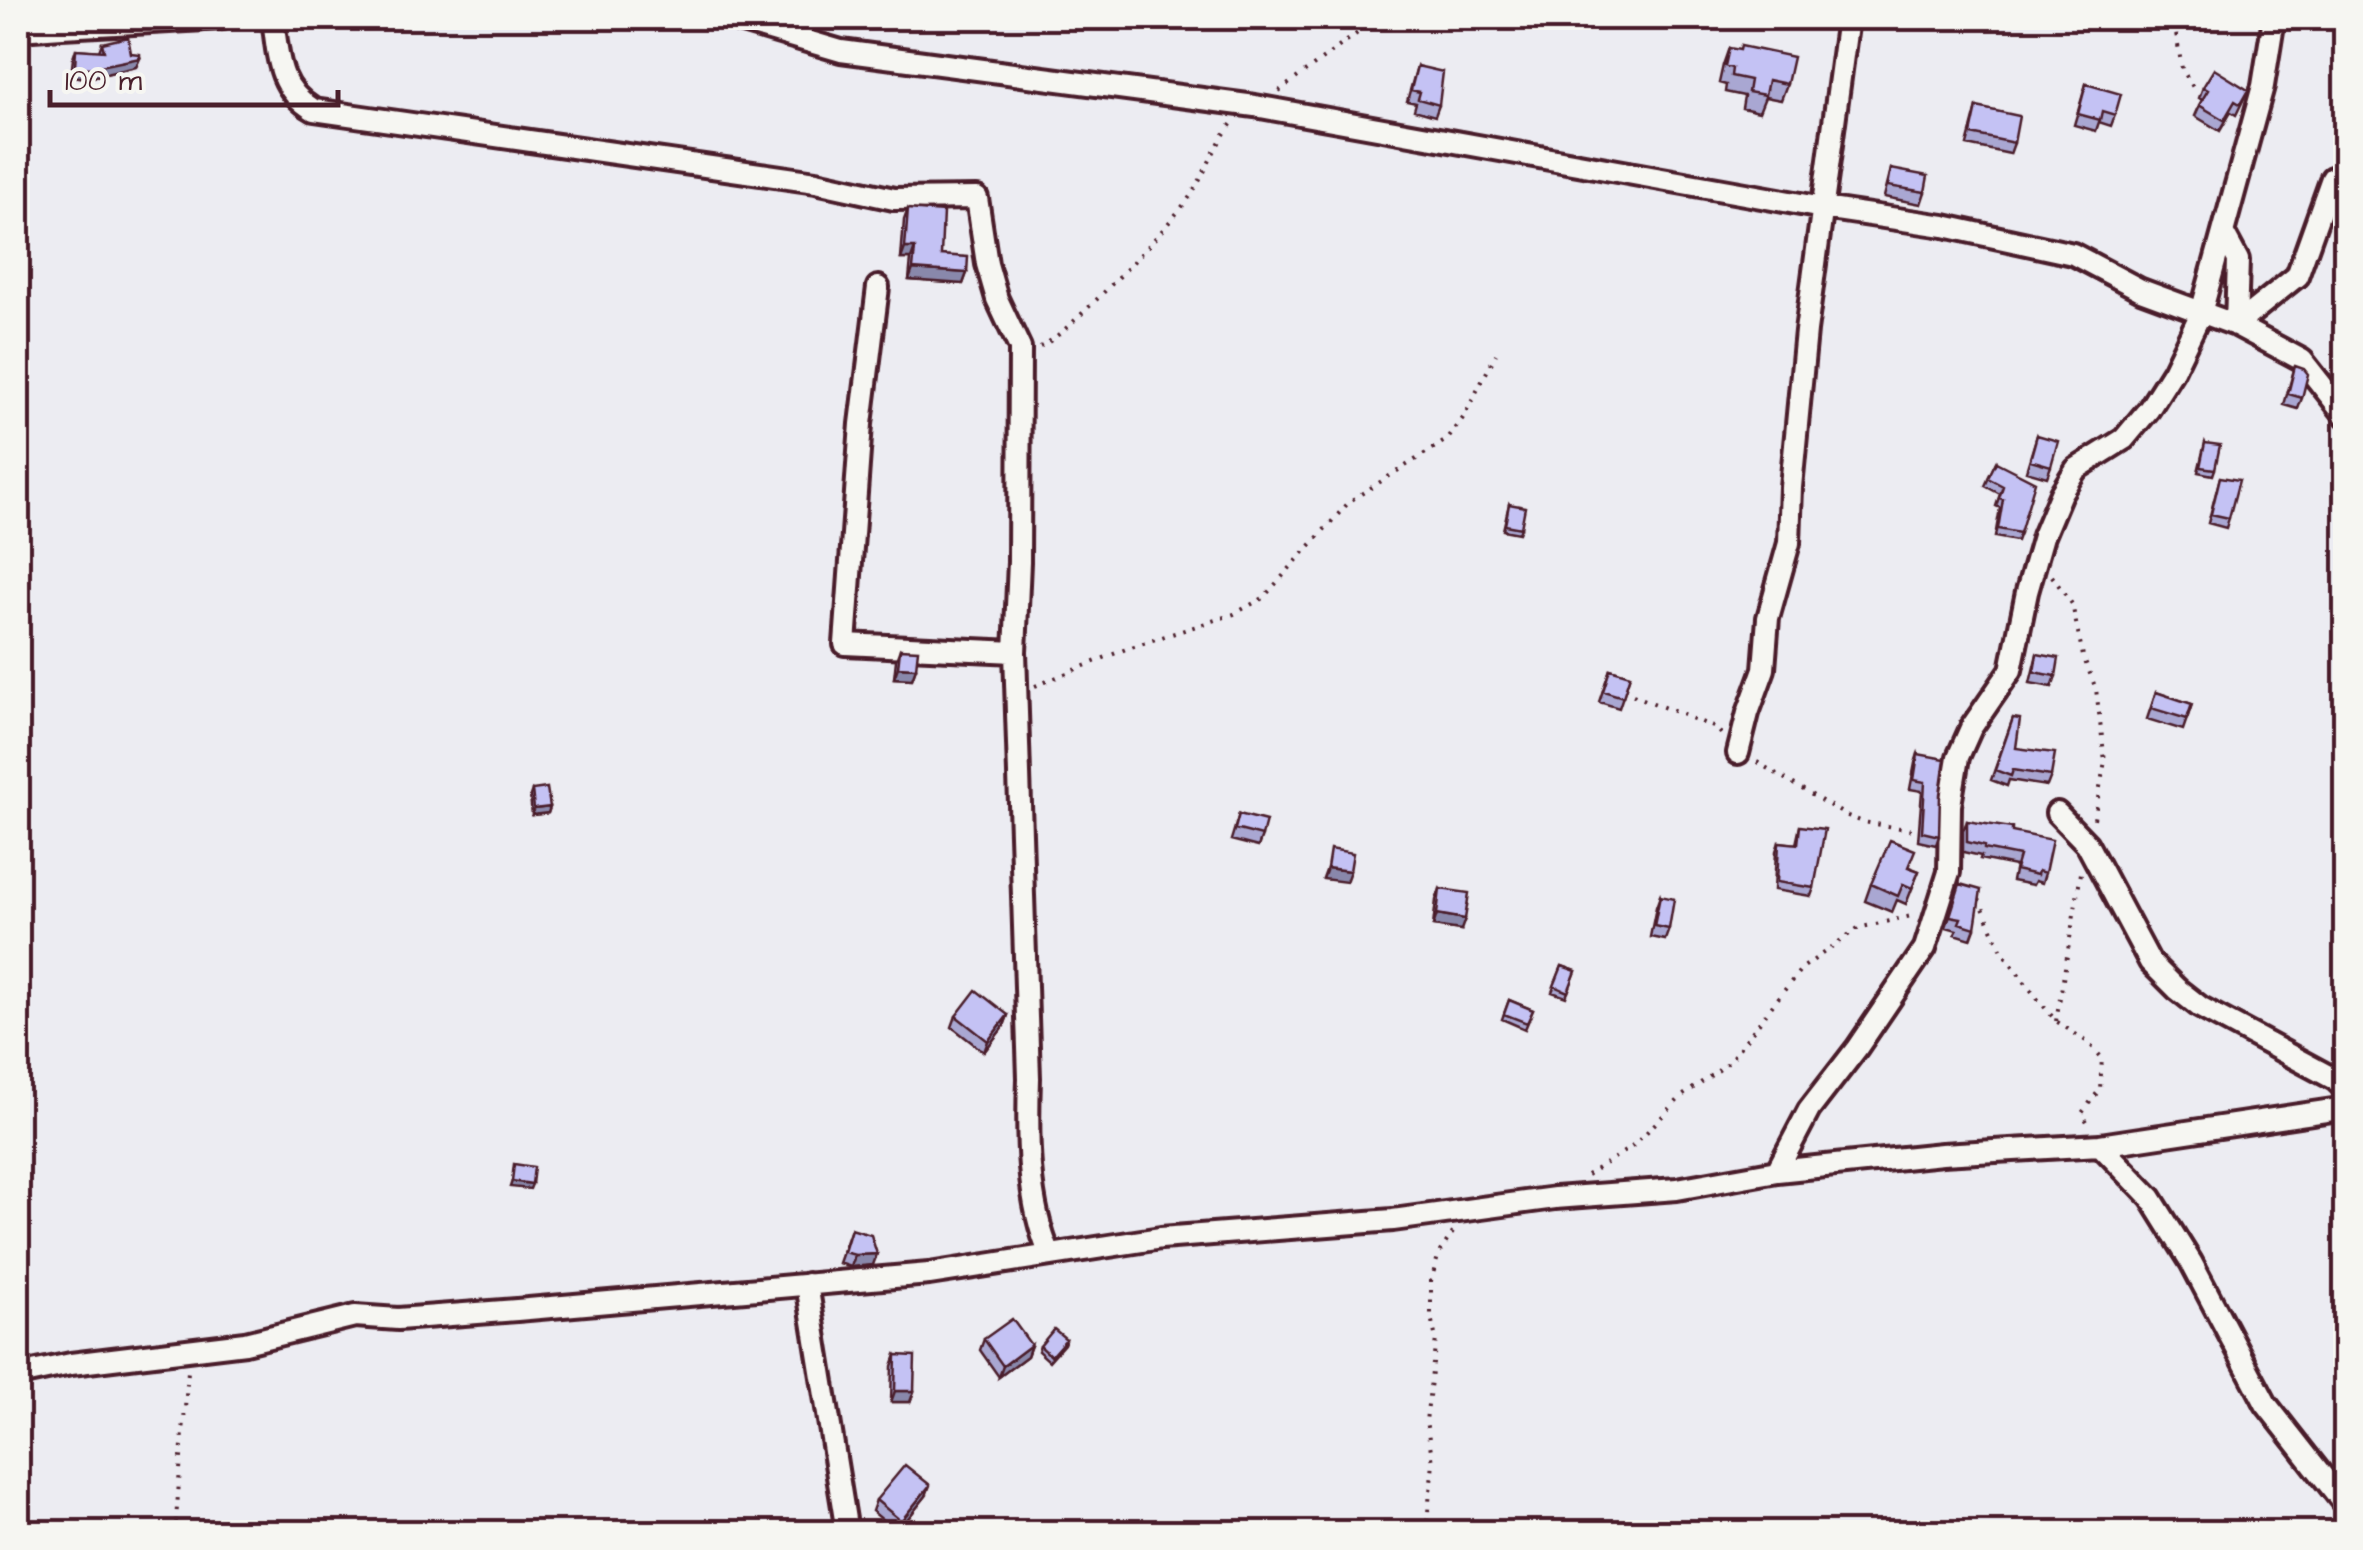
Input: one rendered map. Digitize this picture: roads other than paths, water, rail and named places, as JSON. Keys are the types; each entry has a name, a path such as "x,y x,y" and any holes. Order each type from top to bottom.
{"street":[{"path":"18,30 64,22 223,18"},
{"path":"273,18 280,71 289,89 314,110 337,116 371,116 796,179 894,199 977,198 992,282 1020,348 1020,562 1015,652 1028,1131 1040,1233 1050,1255"},
{"path":"729,18 841,52 1255,106 1823,208 1944,226 2073,254 2140,290 2236,325 2302,360 2346,416"},
{"path":"1738,753 1764,670 1768,618 1789,543 1806,331 1848,18"},
{"path":"1777,1171 1826,1084 1857,1048 1925,948 1950,872 1948,840 1958,757 1971,728 2012,670 2037,558 2062,492 2076,470 2124,439 2149,409 2173,372 2202,313 2263,86 2274,18"},
{"path":"2236,325 2297,276 2332,178"},
{"path":"2224,234 2238,260 2236,325"},
{"path":"878,286 862,424 845,644 1015,652"},
{"path":"2057,813 2088,844 2150,962 2176,990 2200,1007 2336,1080 2346,1090"},
{"path":"18,1374 246,1343 354,1316 436,1318 473,1311 929,1274 1161,1238 1393,1220 1942,1154 2100,1145 2346,1108"},
{"path":"2100,1145 2152,1198 2192,1262 2266,1404 2346,1506"},
{"path":"806,1284 847,1532"}]}
